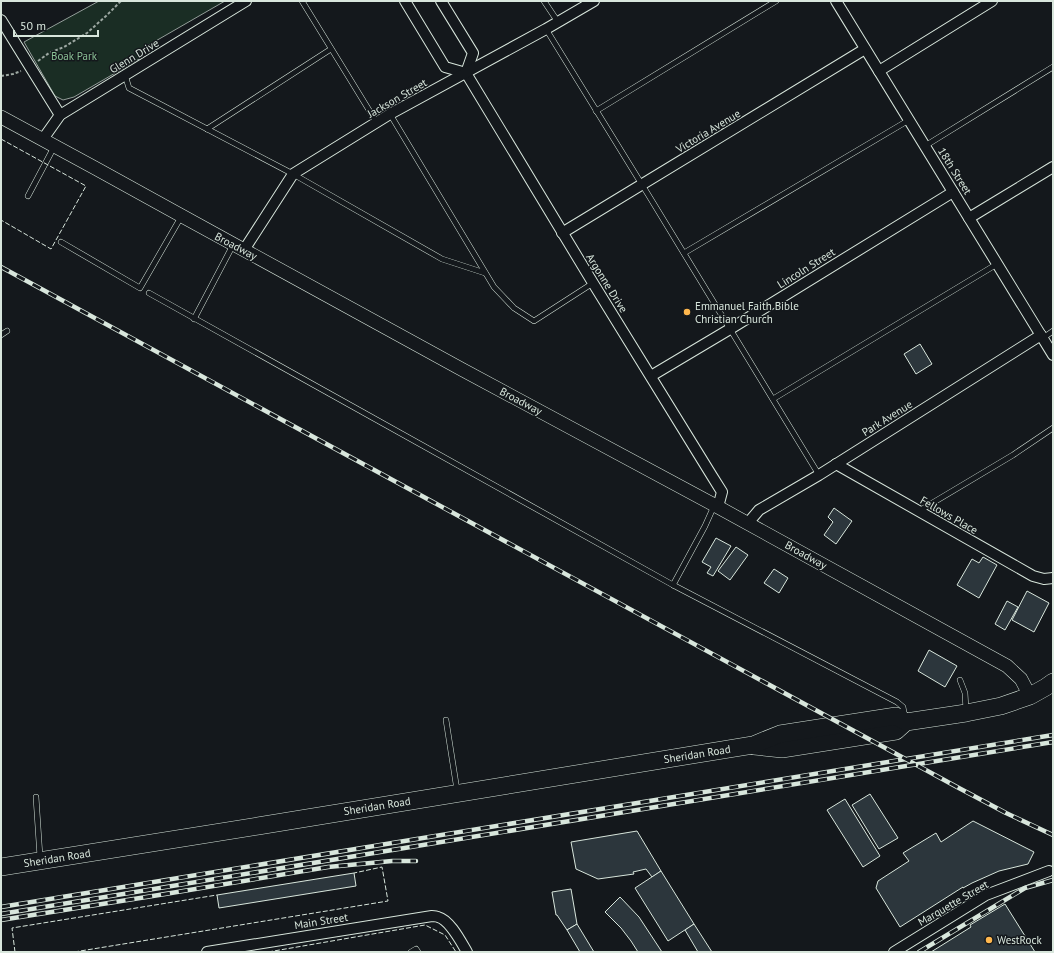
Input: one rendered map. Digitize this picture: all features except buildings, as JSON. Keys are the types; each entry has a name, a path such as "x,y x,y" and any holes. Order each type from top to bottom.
{"highway":[{"name":"Sheridan Road","path":"1,866 41,861 753,745 780,734 896,716 906,722 966,713 1001,706 1030,696 1053,682"}],"street":[{"name":"Glenn Drive","path":"43,140 60,115 246,1"},
{"path":"405,1 445,67 466,73 473,53 441,1"},
{"name":"Jackson Street","path":"239,247 293,174 390,114 546,30 594,1"},
{"name":"18th Street","path":"836,1 1053,355"},
{"path":"878,71 992,1"},
{"path":"1,20 60,115"},
{"name":"Victoria Avenue","path":"562,233 865,49"},
{"name":"Argonne Drive","path":"466,73 562,233 722,492 716,506"},
{"name":"Broadway","path":"1,117 463,370 748,523 1007,666 1021,679 1030,696"},
{"path":"969,218 1053,167"},
{"name":"Lincoln Street","path":"651,376 953,192"},
{"name":"Park Avenue","path":"748,523 759,510 819,475 1042,337"},
{"name":"Fellows Place","path":"836,464 1034,576 1044,579 1053,578"},
{"name":"Marquette Street","path":"894,952 986,895 1051,873"},
{"name":"Main Street","path":"207,952 432,916 439,917 446,921 467,952"}],"lane":[{"path":"302,1 377,123"},
{"path":"544,1 558,22"},
{"path":"596,111 776,1"},
{"path":"546,30 819,475"},
{"path":"207,129 331,49"},
{"path":"925,146 1053,67"},
{"path":"125,75 130,88 293,174 442,259 485,273"},
{"path":"390,114 485,273 494,287 514,308 534,321 593,283"},
{"path":"684,253 909,120"},
{"path":"28,196 55,146"},
{"path":"62,242 140,288 182,216"},
{"path":"194,319 239,247"},
{"path":"773,399 998,264"},
{"path":"149,293 673,585 897,702 903,707 906,722"},
{"path":"1,335 7,331"},
{"path":"1042,337 1053,331"},
{"path":"919,511 1013,455 1053,428"},
{"path":"673,585 716,506"},
{"path":"960,680 965,693 966,713"},
{"path":"446,720 458,793"},
{"path":"36,797 41,861"},
{"path":"411,952 416,949 418,952"}],"path":[{"path":"42,59 50,53 64,48 86,33 121,1"},
{"path":"1,76 13,74 25,69"}],"green space":[{"name":"Boak Park","path":"99,1 225,1 147,46 141,58 74,97 63,100 55,96 24,42"}],"railway":[{"path":"1,267 957,787 1006,813 1053,835"},
{"path":"1,907 1053,735"},
{"path":"1,914 1053,742"},
{"path":"1,920 328,867 392,861 416,861"},
{"path":"919,952 1025,888 1053,880"}],"fence":[{"path":"1,139 86,186 51,249 1,220"},
{"path":"74,952 388,901 382,867 354,873"},
{"path":"15,952 12,928 217,895"},
{"path":"268,952 425,925 445,935 456,952"}],"place":[{"name":"Emmanuel Faith Bible Christian Church","path":"687,312"},
{"name":"WestRock","path":"989,940"}]}
